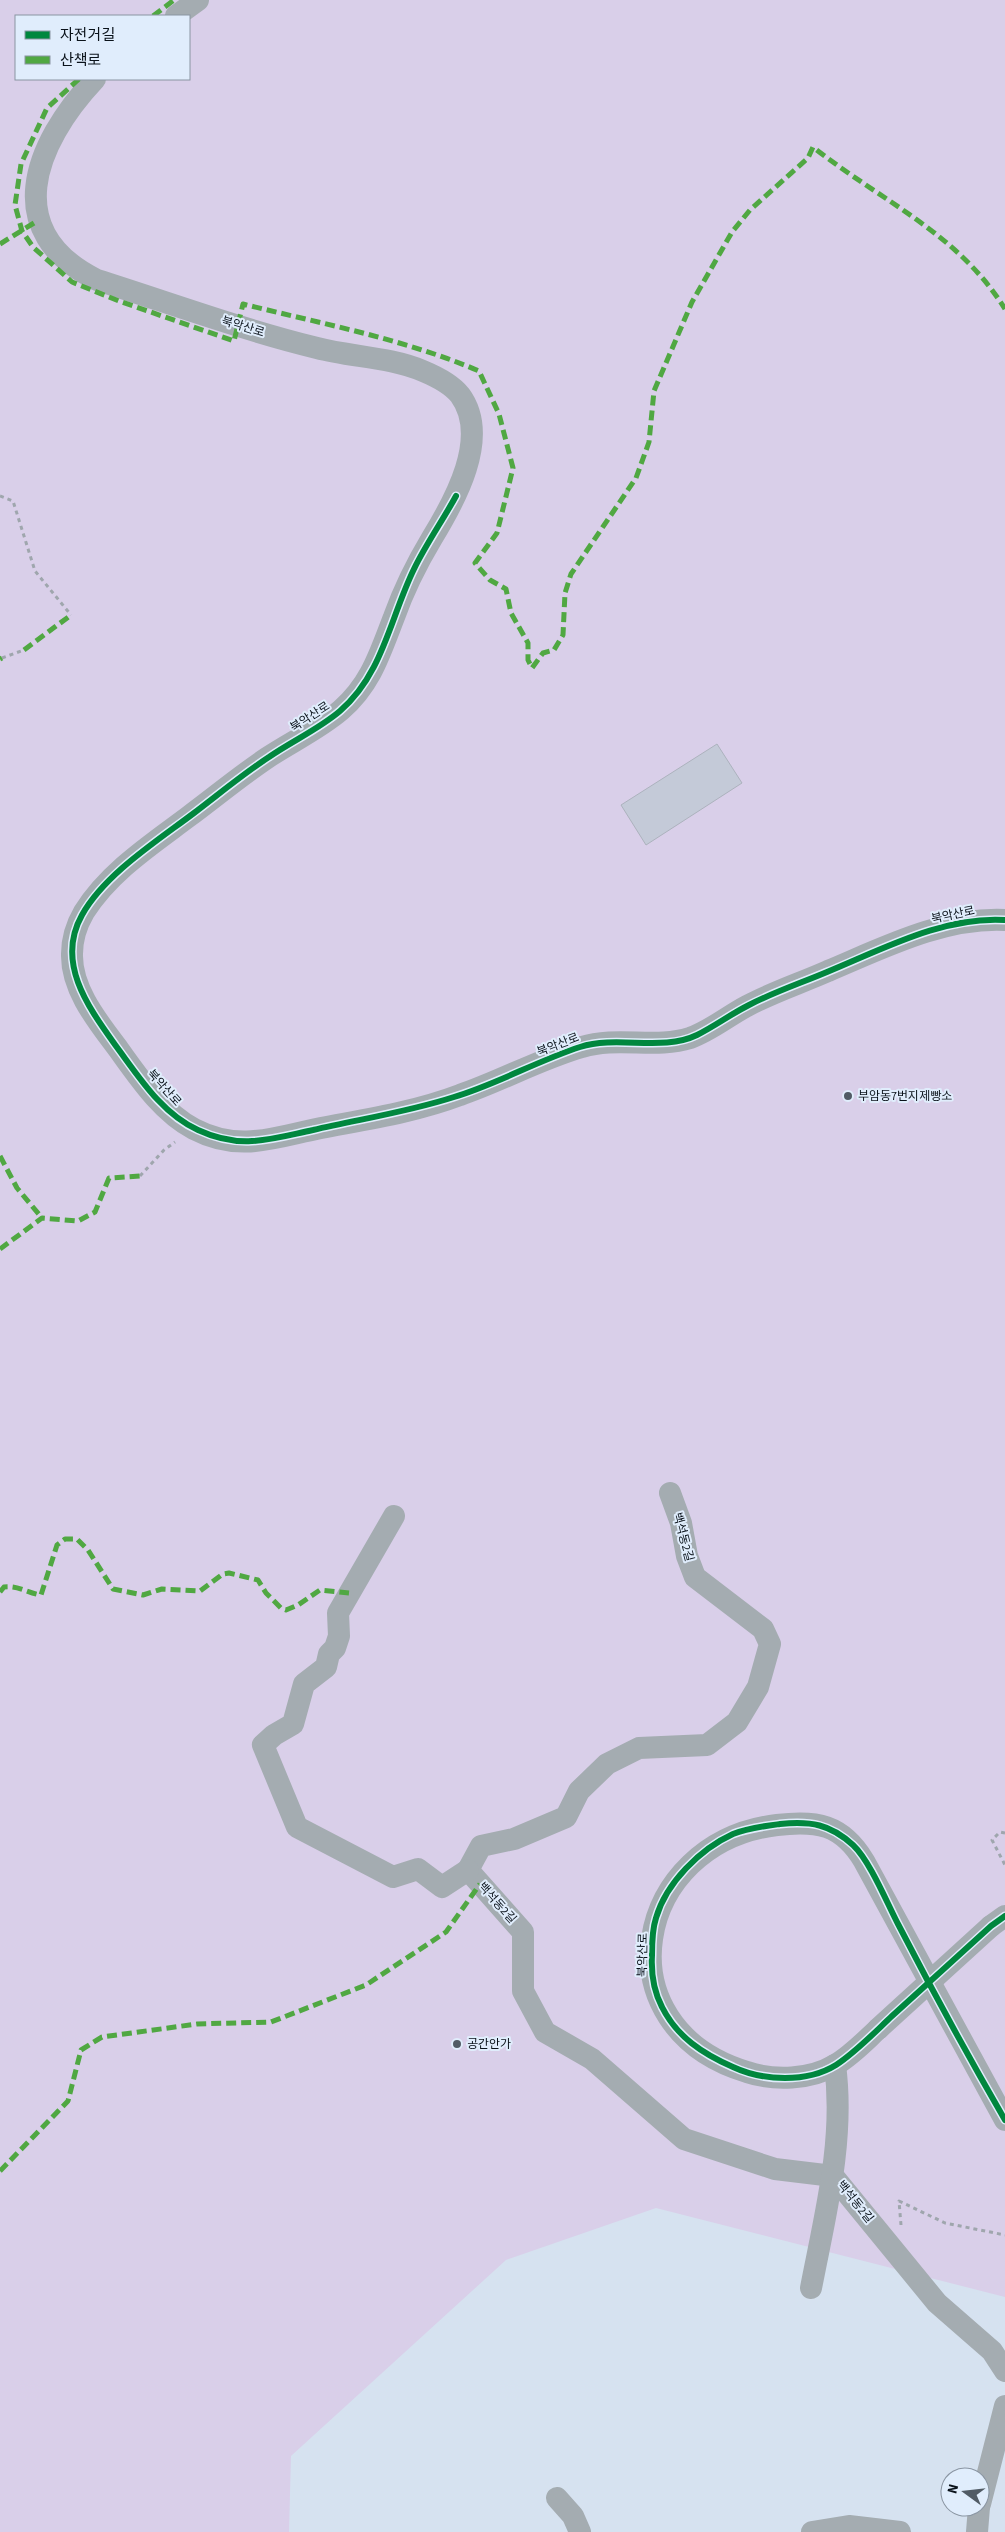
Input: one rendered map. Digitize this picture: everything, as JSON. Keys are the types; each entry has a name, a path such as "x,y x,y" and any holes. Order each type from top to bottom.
{"street":[{"path":"177,15 198,0"},
{"name":"북악산로","path":"94,80 75,100 48,139 33,174 30,200 34,223 44,241 60,258 78,272 97,280 238,326 313,347 352,356 402,364 425,372 444,382 460,396 467,412 471,434 468,462 456,496 414,569 394,616 384,648 366,684 340,711 265,759 120,870 81,917 72,950 72,966 87,1006 151,1092 172,1114 194,1129 226,1140 242,1143 266,1141 399,1113 456,1097 584,1046 609,1043 670,1042 694,1037 751,1004 916,936 958,924 986,920 1005,920"},
{"name":"백석동2길","path":"670,1493 681,1523 687,1556 695,1577 763,1629 770,1644 758,1687 737,1722 707,1745 639,1748 607,1764 579,1791 566,1817 514,1839 480,1846 468,1870 523,1932 523,1991 545,2032 592,2060 684,2139 775,2169 833,2176 937,2303 992,2351 1005,2371"},
{"path":"394,1516 338,1613 339,1636 335,1648 329,1654 326,1667 304,1684 294,1724 274,1735 263,1745 297,1827 394,1877 418,1869 442,1887 468,1870"},
{"name":"북악산로","path":"998,1921 878,2029 835,2066 814,2074 786,2078 759,2076 738,2070 702,2053 679,2031 662,2008 655,1990 652,1972 656,1918 667,1891 710,1847 734,1834 762,1826 809,1822 834,1830 856,1847 1005,2120"},
{"path":"811,2288 833,2176 839,2095 835,2066"},
{"path":"990,2467 1005,2406"},
{"path":"557,2498 573,2516 580,2532"},
{"path":"977,2532 979,2517"},
{"path":"812,2532 849,2526 900,2532"}],"path":[{"path":"0,496 13,501 35,571 71,615"},
{"path":"2,658 24,650"},
{"path":"140,1176 164,1150 194,1129"},
{"path":"1005,1833 1000,1832 992,1840 1005,1865"},
{"path":"895,2219 902,2225 899,2201 945,2223 1005,2235"}],"shaded area":[{"path":"0,0 1005,0 1005,2297 656,2208 506,2260 291,2456 289,2532 0,2532"}],"building":[{"path":"717,744 742,783 646,845 621,805"}],"marked path":[{"path":"154,15 174,0"},
{"path":"78,80 47,108 21,164 15,205 22,231 33,247 72,282 119,301 234,341 243,304 392,341 479,371 499,414 513,468 497,533 475,563 490,580 506,589 511,613 528,643 528,660 532,668 543,653 554,650 563,635 565,593 571,574 636,478 649,442 654,391 692,302 732,232 750,210 808,158 813,147 942,239 965,259 986,282 1005,309"},
{"path":"0,244 34,223"},
{"path":"24,650 71,615"},
{"path":"0,1156 17,1188 42,1218"},
{"path":"0,1249 42,1218 78,1221 95,1212 109,1178 140,1176"},
{"path":"0,1592 4,1587 9,1587 41,1595 57,1545 65,1539 77,1539 88,1550 113,1589 143,1595 162,1589 200,1591 223,1574 229,1573 258,1580 266,1593 281,1608 286,1610 298,1605 320,1590 349,1593"},
{"path":"0,2171 68,2101 81,2050 102,2037 197,2024 271,2022 366,1985 446,1932 480,1884"}],"cycle path":[{"path":"456,496 419,560 376,663 355,696 332,717 250,770 133,859 104,886 82,915 75,933 72,950 74,968 86,1001 116,1046 152,1094 173,1114 198,1130 214,1136 228,1140 256,1141 402,1111 470,1092 580,1047 609,1042 655,1043 683,1040 697,1035 768,996 892,944 959,923 1005,920"},
{"path":"1005,1916 991,1926 929,1982 917,1994 892,2016 865,2042 851,2054 836,2065 812,2075 785,2078 758,2075 733,2067 701,2050 683,2036 668,2018 659,2001 652,1975 652,1941 656,1918 661,1905 676,1880 697,1858 721,1840 733,1834 762,1826 801,1823 828,1828 845,1838 866,1861 898,1924 924,1973 937,1998 1005,2120"}],"place":[{"name":"부암동7번지제빵소","path":"848,1096"},
{"name":"공간안가","path":"457,2044"}]}
